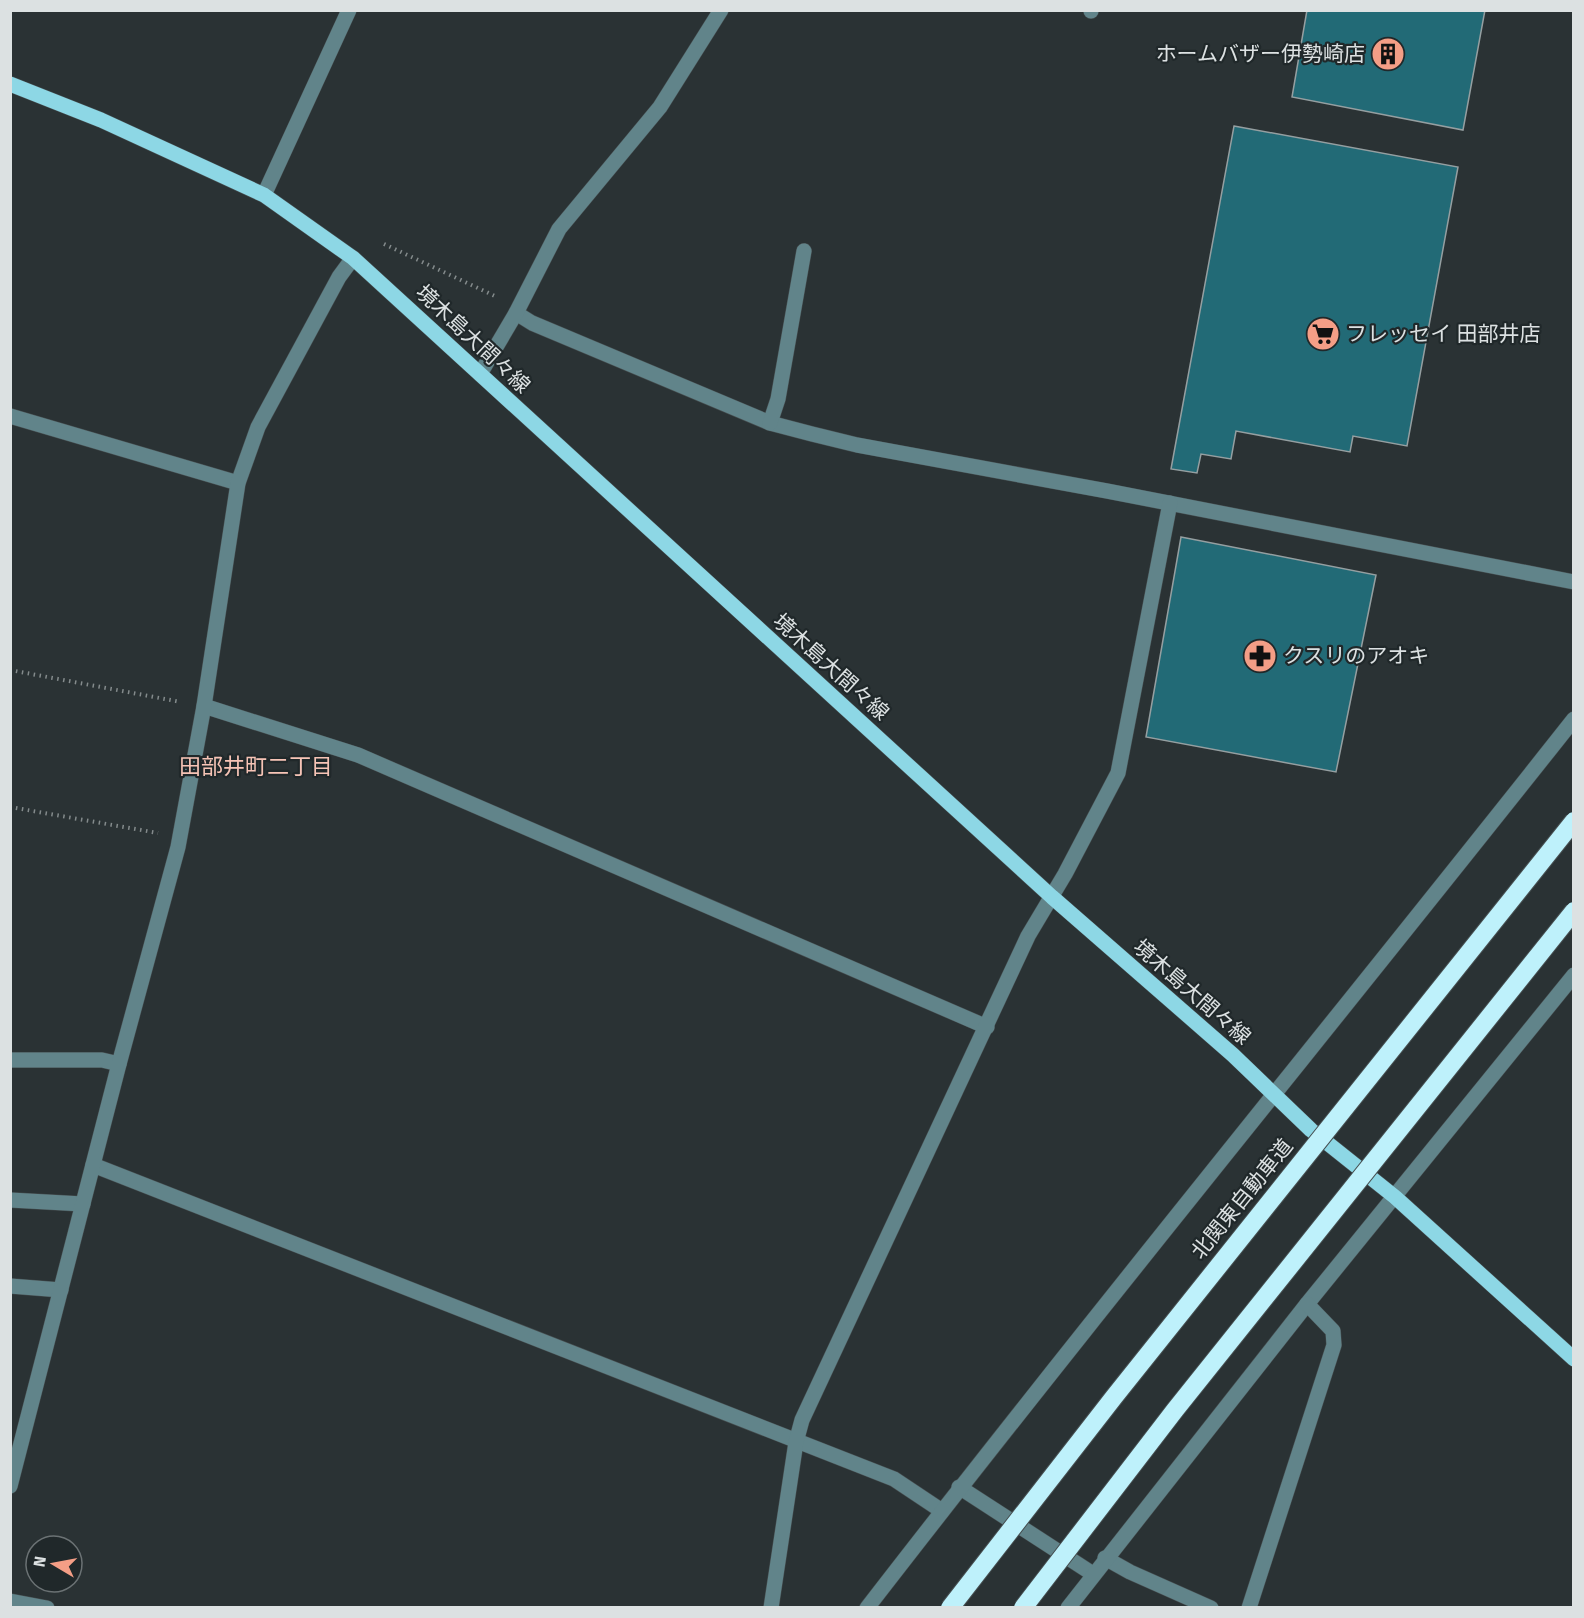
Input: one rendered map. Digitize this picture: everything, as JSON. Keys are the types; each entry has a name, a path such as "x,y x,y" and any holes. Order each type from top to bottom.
{"highway":[{"name":"北関東自動車道","path":"950,1608 1114,1396 1574,821"},
{"path":"1023,1608 1175,1410 1574,911"}],"main road":[{"name":"境木島大間々線","path":"10,84 101,120 264,195 353,258 1052,897 1233,1055 1311,1130 1395,1197 1574,1359"}],"street":[{"path":"264,195 350,10"},
{"path":"480,374 516,313 559,229 660,107 721,10"},
{"path":"770,423 778,399 804,251"},
{"path":"10,1486 119,1064 178,847 204,706 238,483 258,427 339,277 353,258"},
{"path":"516,313 532,323 770,423 856,445 1170,503 1574,582"},
{"path":"10,416 238,483"},
{"path":"771,1608 796,1442 802,1420 1028,936 1052,897 1118,773 1170,503"},
{"path":"204,706 358,755 987,1027"},
{"path":"867,1608 960,1487 1574,719"},
{"path":"1068,1608 1105,1558 1307,1304 1574,975"},
{"path":"10,1060 102,1060 119,1064"},
{"path":"93,1165 894,1479 942,1510"},
{"path":"10,1200 83,1204"},
{"path":"10,1286 61,1290"},
{"path":"1249,1608 1334,1345 1333,1331 1307,1304"},
{"path":"960,1487 1093,1574"},
{"path":"1105,1558 1130,1572 1210,1608"},
{"path":"10,1601 47,1608"}],"path":[{"path":"384,244 495,297 502,296"},
{"path":"10,670 204,706"},
{"path":"10,807 159,833 178,847"}],"building":[{"name":"ホームバザー伊勢崎店","path":"1307,10 1485,10 1463,130 1292,97"},
{"path":"1234,126 1458,167 1407,446 1353,436 1350,452 1236,431 1231,459 1201,454 1197,473 1171,469"},
{"name":"クスリのアオキ","path":"1181,537 1376,575 1336,772 1146,737"}],"place":[{"name":"ホームバザー伊勢崎店","path":"1388,54"},
{"name":"フレッセイ 田部井店","path":"1323,334"},
{"name":"クスリのアオキ","path":"1260,656"}],"district":[{"name":"田部井町二丁目","path":"256,766"}]}
